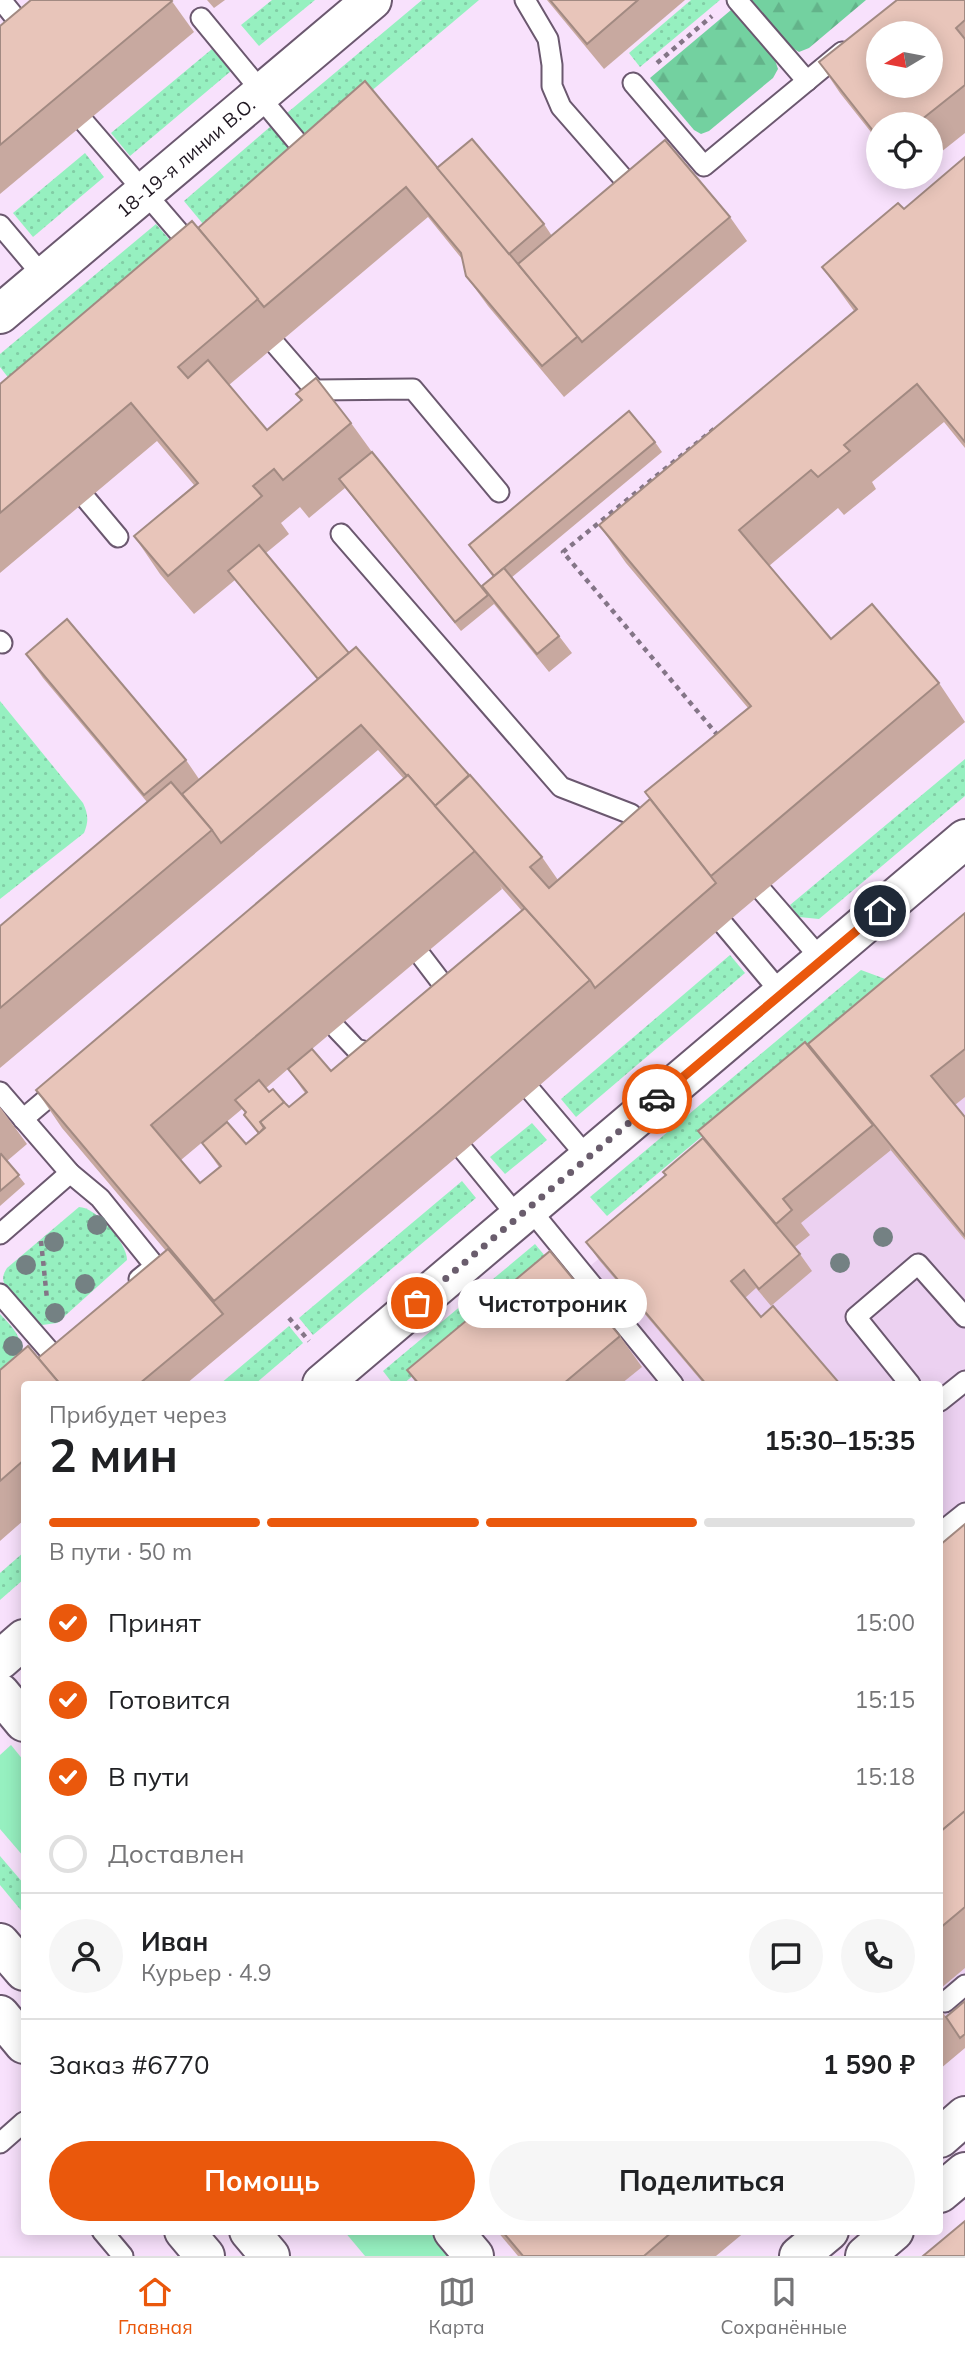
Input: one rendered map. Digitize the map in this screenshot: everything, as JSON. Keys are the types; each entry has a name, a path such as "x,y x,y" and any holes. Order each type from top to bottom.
{"street":[{"name":"18-19-я линии В.О.","path":"0,314 372,0"},
{"path":"335,1380 524,1212 965,839"},
{"path":"0,1660 21,1642"},
{"path":"0,1693 21,1718"},
{"path":"0,1943 21,1968"},
{"path":"0,2015 21,2040"},
{"path":"943,2190 965,2172"},
{"path":"187,2235 205,2256"},
{"path":"252,2235 270,2256"},
{"path":"456,2235 474,2256"},
{"path":"799,2256 824,2235"},
{"path":"865,2256 889,2235"}],"lane":[{"path":"1,0 18,21 27,52"},
{"path":"525,0 548,39 552,86 561,107 637,194"},
{"path":"729,4 807,82"},
{"path":"201,18 321,171"},
{"path":"633,83 704,166 856,41"},
{"path":"85,123 209,268"},
{"path":"0,225 44,277"},
{"path":"276,345 315,390 413,389 499,492"},
{"path":"87,500 118,537"},
{"path":"341,534 561,788 631,814 655,844"},
{"path":"763,892 822,960"},
{"path":"724,926 782,993"},
{"path":"422,957 468,1016"},
{"path":"337,1029 356,1049 384,1057 392,1065"},
{"path":"23,1119 76,1075"},
{"path":"0,1092 70,1173 100,1198 155,1266 125,1292"},
{"path":"532,1092 589,1158"},
{"path":"464,1151 524,1212 670,1381"},
{"path":"0,1234 70,1173"},
{"path":"908,1381 856,1317 919,1265 965,1317"},
{"path":"0,1294 58,1351 68,1373"},
{"path":"35,1371 58,1351"},
{"path":"943,1399 965,1381"},
{"path":"943,1531 965,1513"},
{"path":"945,2002 965,1985"},
{"path":"0,2143 21,2131"},
{"path":"105,2235 123,2256"}],"path":[{"path":"633,83 729,4"},
{"path":"710,747 720,738 563,552 724,421"},
{"path":"37,1202 58,1351"}],"shaded area":[{"path":"965,961 965,2045 943,2017 943,1381 452,1381 678,1193"}],"green space":[{"path":"272,0 315,0 259,46 241,25"},
{"path":"422,0 479,0 311,142 287,113"},
{"path":"691,0 720,0 640,67 629,53"},
{"path":"749,0 866,0 809,48 799,52 791,47"},
{"path":"731,10 775,60 778,69 773,78 709,131 701,134 694,130 650,78"},
{"path":"212,49 231,71 130,156 111,133"},
{"path":"271,126 295,155 208,230 184,201"},
{"path":"85,153 104,177 33,237 13,213"},
{"path":"156,224 181,253 17,389 0,367 0,354"},
{"path":"0,701 83,803 87,825 84,833 0,899"},
{"path":"965,759 965,796 819,919 799,917 790,905"},
{"path":"730,955 745,973 576,1117 561,1099"},
{"path":"861,970 888,980 607,1216 590,1197"},
{"path":"532,1123 547,1140 505,1174 490,1157"},
{"path":"462,1181 476,1198 313,1335 299,1318"},
{"path":"79,1207 102,1219 122,1245 127,1260 57,1323 42,1325 35,1321 6,1287 3,1276 7,1268"},
{"path":"535,1244 550,1262 407,1381 391,1381 383,1371"},
{"path":"0,1314 17,1334 21,1350 0,1370"},
{"path":"289,1326 303,1343 259,1381 224,1381"},
{"path":"21,1555 21,1582 0,1600 0,1573"},
{"path":"11,1745 21,1757 21,1854 0,1829 0,1755"},
{"path":"0,1856 21,1880 21,1910 0,1885"},
{"path":"347,2235 432,2235 450,2256 365,2256"}],"building":[{"path":"31,0 172,1 0,145 0,26"},
{"path":"550,0 638,0 587,44"},
{"path":"897,0 965,0 965,20 956,28 965,39 965,85 931,112 866,112 866,122 819,62 866,25 866,98 943,98 943,21 871,21"},
{"path":"365,81 578,336 542,366 466,276 461,253 406,187 264,307 198,228"},
{"path":"472,139 544,224 509,254 437,168"},
{"path":"665,140 730,217 582,342 518,264"},
{"path":"965,157 965,442 917,384 844,445 850,451 818,477 811,470 739,530 831,639 872,604 939,683 711,876 645,792 751,706 599,525 857,309 822,267 898,203 904,209 927,189 943,189 943,176"},
{"path":"192,221 258,299 178,367 188,378 208,360 267,430 302,400 296,394 316,378 351,423 283,480 274,469 253,486 262,496 168,576 134,536 198,483 131,403 0,513 0,384"},
{"path":"629,411 655,442 494,576 469,545"},
{"path":"372,452 488,595 455,622 339,479"},
{"path":"259,545 349,653 318,679 228,571"},
{"path":"504,568 559,636 537,654 482,586"},
{"path":"67,619 186,760 144,795 26,654"},
{"path":"356,647 469,775 435,806 361,725 221,843 182,794"},
{"path":"408,775 475,851 151,1125 200,1183 221,1166 202,1143 227,1122 246,1144 265,1128 260,1122 284,1102 289,1107 307,1092 288,1069 312,1049 331,1071 525,908 590,980 214,1301 36,1090"},
{"path":"470,775 542,857 530,867 549,888 650,799 716,883 595,988 435,806"},
{"path":"171,782 212,830 0,1008 0,926"},
{"path":"965,913 965,1049 931,1076 965,1117 965,1236 808,1044"},
{"path":"805,1042 873,1125 783,1199 792,1210 776,1224 698,1131"},
{"path":"259,1080 269,1092 273,1089 284,1102 260,1122 264,1128 259,1133 235,1100"},
{"path":"703,1138 800,1254 759,1289 744,1270 731,1281 761,1317 773,1306 837,1381 703,1381 586,1242 666,1175 663,1172"},
{"path":"0,1155 19,1175 0,1191"},
{"path":"168,1249 223,1314 143,1381 57,1381 38,1358"},
{"path":"550,1251 620,1336 567,1381 416,1381 407,1370"},
{"path":"28,1346 57,1381 21,1381 21,1463 0,1481 0,1370"},
{"path":"965,1524 965,1811 943,1829 943,1542"},
{"path":"965,1811 965,1907 943,1925 943,1829"},
{"path":"965,2001 965,2034 960,2038 946,2017"},
{"path":"965,2221 965,2256 923,2256"},
{"path":"505,2235 668,2235 644,2256 523,2256"}],"way so far":[{"path":"417,1303 657,1099"}],"place":[{"name":"Чистотроник","path":"417,1303"}],"route":[{"path":"657,1099 880,911"}]}
